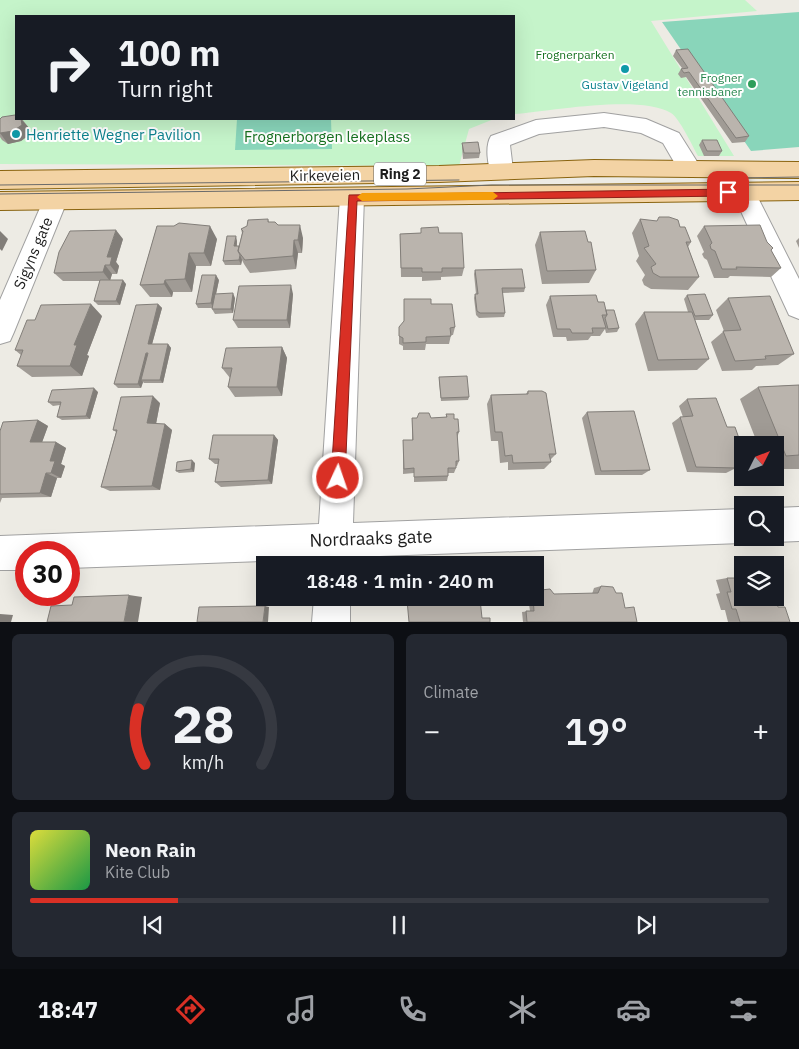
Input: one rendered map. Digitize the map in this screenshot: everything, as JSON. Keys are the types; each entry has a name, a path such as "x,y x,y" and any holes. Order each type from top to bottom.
{"main road":[{"name":"Kirkeveien","path":"0,180 439,174 501,170 689,168 799,170"},
{"name":"Ring 2","path":"0,201 799,192"}],"street":[{"path":"501,170 499,141 536,127 604,120 646,126 671,138 686,160 689,168"},
{"path":"744,192 799,307"},
{"path":"334,552 352,197"},
{"name":"Sigyns gate","path":"0,332 55,201"},
{"path":"784,525 799,524"},
{"name":"Nordraaks gate","path":"0,552 334,552 734,527"},
{"path":"332,606 332,622"}],"green space":[{"name":"Frognerparken","path":"0,0 745,0 757,11 651,21 734,156 698,156 686,133 674,116 657,107 618,104 595,105 515,114 515,15 15,15 15,120 492,120 469,129 459,166 0,164"},
{"name":"Frogner tennisbaner","path":"799,12 799,147 751,151 662,22"},
{"name":"Frognerborgen lekeplass","path":"237,120 331,120 332,149 235,150"}],"building":[{"path":"688,49 749,136 736,138 689,72 684,73 681,69 688,68 676,50"},
{"path":"15,115 15,120 21,120 22,125 13,131 0,133 0,119"},
{"path":"702,140 717,140 722,151 707,151"},
{"path":"478,142 480,153 464,153 462,143"},
{"path":"659,217 669,217 678,220 680,227 685,227 691,242 686,242 699,277 660,277 653,273 651,267 656,264 644,248 649,246 640,219 657,221"},
{"path":"268,219 268,222 275,222 278,225 300,225 298,240 294,240 293,256 245,260 238,251 243,231 241,229 247,226 248,220"},
{"path":"179,223 210,226 204,253 189,253 185,279 165,280 164,284 140,285 157,226 174,226"},
{"path":"760,225 767,242 773,248 771,250 781,268 736,267 737,269 722,269 715,251 711,249 710,245 712,243 704,226"},
{"path":"438,227 439,233 462,233 464,268 442,268 442,272 422,272 422,268 401,268 400,234 421,233 421,228"},
{"path":"116,230 107,257 112,257 110,265 105,265 103,272 54,273 59,252 70,231"},
{"path":"585,231 588,242 591,242 596,270 547,271 540,232"},
{"path":"227,236 236,236 234,246 239,246 239,260 223,261"},
{"path":"522,269 525,288 502,288 505,313 480,313 477,311 475,294 478,294 475,270"},
{"path":"202,275 216,275 211,303 196,304"},
{"path":"100,280 123,280 116,301 94,301"},
{"path":"291,285 287,320 233,320 239,286"},
{"path":"233,293 231,309 212,309 215,294"},
{"path":"705,294 713,315 695,316 687,295"},
{"path":"596,295 598,302 604,302 607,315 602,315 606,328 592,328 593,333 572,333 570,329 557,329 550,296"},
{"path":"770,296 794,354 765,356 766,359 735,361 723,331 741,330 728,298"},
{"path":"404,299 431,299 431,304 452,304 455,327 450,328 451,336 426,337 426,342 403,343 403,338 399,336 399,327 404,321"},
{"path":"91,304 74,345 77,345 70,366 17,366 23,350 15,350 27,320 35,320 41,305"},
{"path":"158,304 148,344 168,344 160,380 141,380 148,353 146,353 138,384 114,384 136,305"},
{"path":"606,310 614,310 619,328 608,329 605,318 607,315"},
{"path":"644,312 692,312 709,359 658,360"},
{"path":"282,347 277,387 228,387 232,368 222,368 226,348"},
{"path":"467,376 469,397 441,398 439,377"},
{"path":"799,385 799,455 786,456 784,436 778,436 758,387"},
{"path":"94,388 86,416 57,417 61,402 48,402 52,390"},
{"path":"528,391 542,391 546,393 556,454 549,454 551,462 513,463 512,455 505,456 502,432 495,432 491,395 528,394"},
{"path":"153,396 147,423 165,424 152,486 101,487 117,430 113,430 121,397"},
{"path":"716,398 727,427 735,427 738,436 734,436 734,468 696,467 680,417 693,416 687,399"},
{"path":"634,411 650,470 601,471 587,412"},
{"path":"419,413 429,413 431,418 447,417 446,414 454,414 454,419 458,419 459,461 456,461 456,468 448,468 448,476 414,477 414,468 404,469 403,440 413,440 412,418 417,418"},
{"path":"38,420 30,442 56,442 50,461 55,461 51,473 46,473 40,493 0,494 0,431 3,422"},
{"path":"213,435 274,435 268,480 215,482 219,459 209,459"},
{"path":"192,460 191,469 176,471 177,462"},
{"path":"727,578 734,578 734,606 785,607 790,622 740,622 736,609 732,609 727,592 731,592"},
{"path":"601,586 613,587 616,593 622,593 625,608 634,607 637,622 527,622 526,611 534,611 534,606 544,606 544,590 550,589 554,594 598,593"},
{"path":"129,595 124,622 47,622 51,606 80,606 80,597"},
{"path":"265,606 263,622 197,622 199,607"},
{"path":"408,606 481,606 482,618 490,618 490,622 409,622"}],"tram line":[{"path":"737,178 799,177"},
{"path":"0,185 459,180"},
{"path":"0,194 407,189 492,185 799,185"}],"slow traffic":[{"path":"362,197 493,196"}],"place":[{"name":"Gustav Vigeland","path":"625,69"},
{"name":"Frogner tennisbaner","path":"752,84"},
{"name":"Henriette Wegner Pavilion","path":"16,134"}],"route":[{"path":"338,478 353,209 352,197 728,192"}]}
